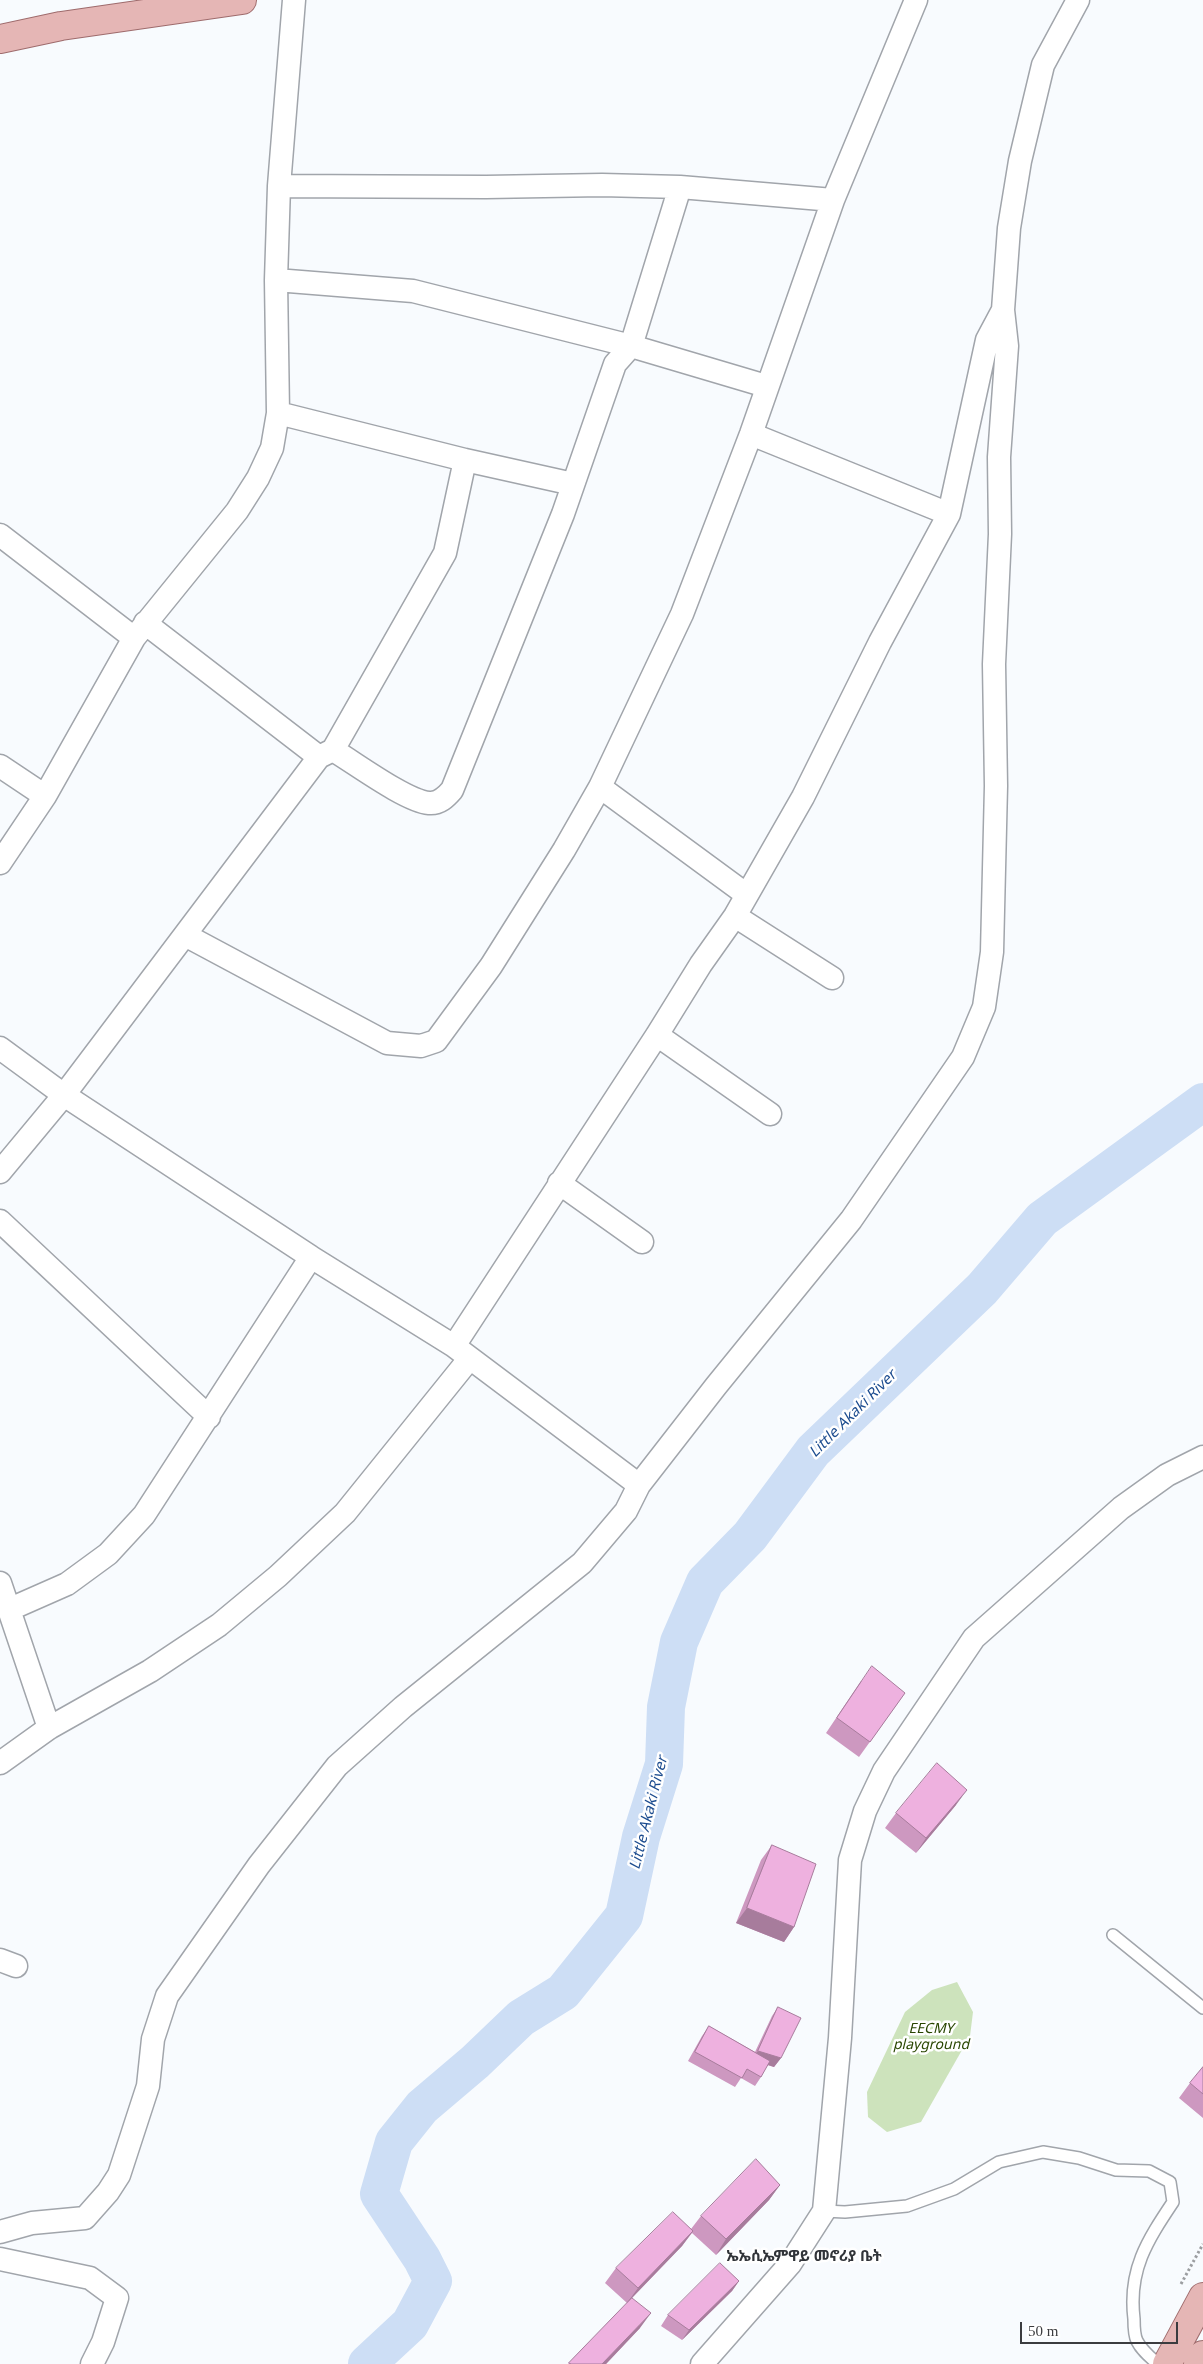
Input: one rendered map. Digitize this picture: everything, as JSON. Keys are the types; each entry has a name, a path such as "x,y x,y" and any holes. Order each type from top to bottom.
{"main road":[{"path":"0,39 61,26 242,0"},
{"path":"1167,2364 1203,2297"},
{"path":"1198,2364 1203,2355"}],"street":[{"path":"0,863 45,796 140,630 237,510 258,478 272,448 278,413 276,280 279,186 294,0"},
{"path":"185,935 387,1043 421,1046 436,1041 491,966 564,850 600,788 682,614 750,434 833,200 916,0"},
{"path":"0,2232 32,2223 84,2218 108,2192 119,2175 148,2086 153,2039 167,1996 259,1865 337,1766 403,1707 582,1563 626,1511 639,1485 716,1386 851,1220 963,1057 984,1007 992,952 995,825 994,664 1000,534 999,457 1007,346 1003,310 1009,228 1020,161 1043,65 1078,0"},
{"path":"279,186 486,187 602,185 680,188 833,200"},
{"path":"0,535 326,753 414,800 430,803 443,800 452,790 563,514 615,364 631,346 680,188"},
{"path":"276,280 413,291 631,346 766,386"},
{"path":"0,1763 49,1728 158,1666 219,1625 278,1576 344,1513 462,1352 559,1184 734,916 803,797 880,642 949,514 987,340 1003,310"},
{"path":"278,413 465,460 573,484"},
{"path":"750,434 949,514"},
{"path":"0,1172 64,1095 326,753 445,553 465,460"},
{"path":"0,766 45,796"},
{"path":"600,788 747,895"},
{"path":"734,916 832,978"},
{"path":"657,1035 770,1114"},
{"path":"0,1048 64,1095 311,1257 462,1352 639,1485"},
{"path":"559,1184 642,1242"},
{"path":"0,1221 209,1416"},
{"path":"8,1610 67,1584 108,1554 144,1515 311,1257"},
{"path":"702,2364 790,2264 824,2211 840,2038 850,1860 865,1811 884,1771 974,1638 1121,1508 1167,1475 1203,1457"},
{"path":"0,1583 49,1728"},
{"path":"0,2259 90,2278 117,2298 103,2342 92,2364"}],"lane":[{"path":"1114,1935 1203,2008"},
{"path":"824,2211 845,2212 907,2206 954,2189 999,2162 1043,2152 1079,2158 1116,2170 1149,2171 1170,2182 1174,2202 1142,2253 1134,2279 1132,2305 1136,2340 1158,2364"}],"green space":[{"name":"EECMY playground","path":"957,1982 973,2012 970,2036 921,2122 887,2132 868,2117 867,2092 905,2012 932,1990"}],"building":[{"path":"872,1666 905,1693 870,1742 837,1718"},
{"path":"937,1763 967,1790 926,1838 896,1813"},
{"path":"772,1845 816,1864 794,1927 747,1908"},
{"path":"778,2007 801,2018 781,2058 758,2051"},
{"path":"709,2026 770,2061 761,2077 747,2069 742,2078 695,2052"},
{"path":"1203,2067 1203,2094 1190,2083"},
{"path":"756,2159 780,2185 726,2239 701,2216"},
{"path":"673,2212 693,2231 638,2288 616,2268"},
{"path":"720,2263 739,2281 689,2330 668,2315"},
{"path":"632,2298 651,2313 602,2364 569,2363"}],"waterway":[{"name":"Little Akaki River","path":"367,2364 410,2324 433,2281 422,2259 379,2194 394,2142 422,2107 475,2062 521,2018 563,1992 624,1916 641,1837 664,1764 666,1707 679,1642 705,1582 750,1536 813,1451 982,1289 1042,1219 1203,1102"}],"district":[{"name":"ኤኤሲኤምዋይ መኖሪያ ቤት","path":"804,2257"}]}
